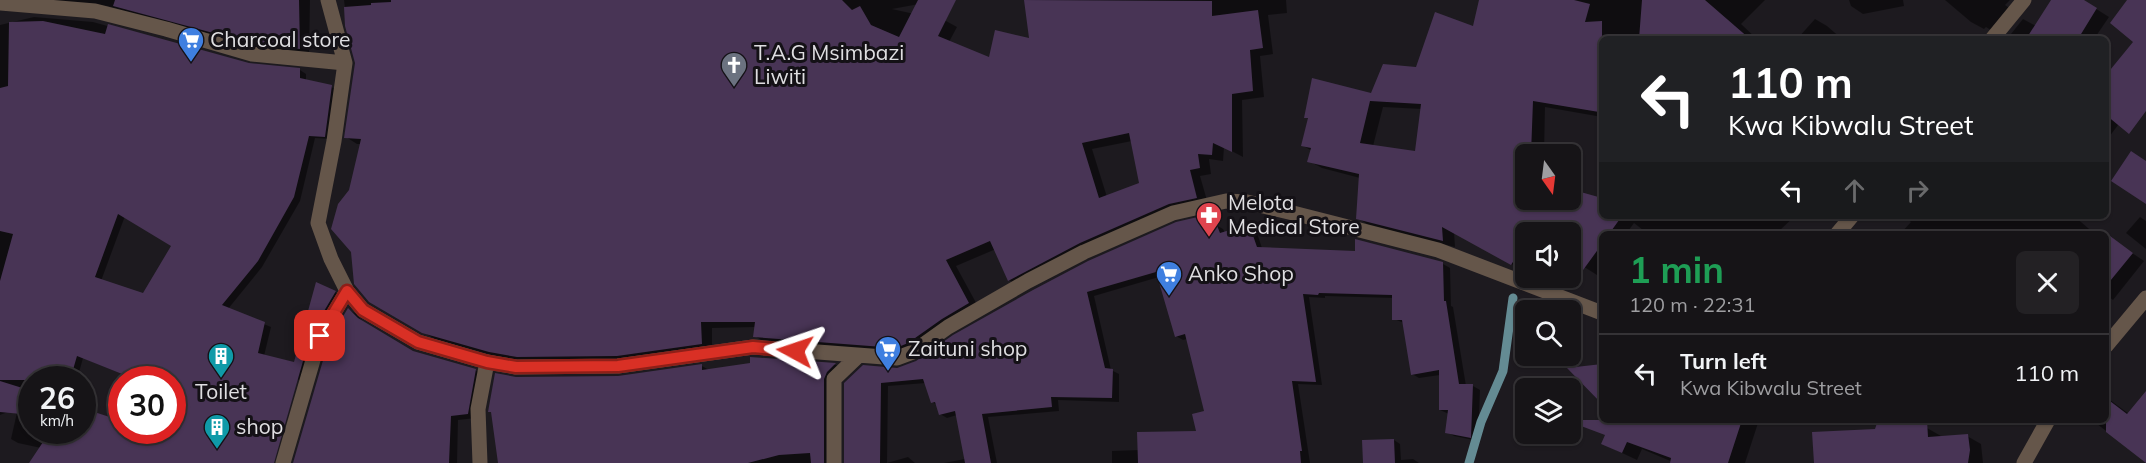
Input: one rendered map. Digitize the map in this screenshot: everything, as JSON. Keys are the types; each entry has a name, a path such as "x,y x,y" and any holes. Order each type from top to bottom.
{"street":[{"path":"328,0 345,63 334,141 318,223 331,259 347,291 363,310 418,342 487,362 516,367 606,366 753,347 897,358 913,352 948,327 1084,252 1173,213 1226,201 1247,202 1438,250 1599,312"},
{"path":"1994,36 2024,0"},
{"path":"0,3 95,12 166,29 252,54 345,63"},
{"path":"1840,231 1850,219"},
{"path":"283,463 320,336 347,291"},
{"path":"2109,342 2146,298"},
{"path":"834,463 834,379 858,356"},
{"path":"480,463 478,410 487,362"},
{"path":"2024,463 2046,423"}],"building":[{"path":"115,0 299,0 300,49 254,44 113,6"},
{"path":"391,0 842,0 852,10 860,6 871,25 899,37 918,0 956,0 938,36 989,57 995,30 1029,38 1024,0 1212,1 1212,16 1258,10 1263,48 1250,50 1253,91 1232,94 1232,152 1213,143 1212,155 1198,154 1200,168 1190,170 1197,198 1169,204 1080,243 1008,281 990,241 946,260 969,303 908,343 896,348 753,337 755,322 701,322 702,344 617,356 517,357 489,352 422,333 369,302 354,284 351,252 331,229 338,204 349,190 361,139 344,138 355,63 345,26 344,7 391,2","holes":["1129,133 1139,183 1099,198 1082,143"]},
{"path":"1479,0 1574,0 1590,4 1585,22 1602,21 1602,36 1599,36 1599,112 1533,101 1531,144 1515,144 1515,210 1581,210 1581,192 1599,197 1599,219 1620,219 1611,231 1599,231 1599,248 1581,273 1581,222 1515,222 1515,259 1511,265 1442,227 1443,241 1356,219 1359,174 1307,162 1311,148 1301,146 1308,118 1304,118 1312,78 1371,93 1383,64 1416,67 1435,12 1473,26","holes":["1370,101 1421,104 1415,151 1360,143"]},
{"path":"1642,0 1705,0 1747,36 1639,36"},
{"path":"2051,0 2084,0 2097,8 2080,36 2028,36"},
{"path":"2127,0 2146,0 2146,111 2129,134 2109,117 2109,71 2133,42 2110,23"},
{"path":"43,21 105,34 108,24 249,63 300,68 300,78 332,85 325,137 309,136 294,197 258,261 222,305 265,322 258,353 294,362 316,282 336,291 311,333 274,463 29,463 42,444 96,444 96,413 108,416 108,444 186,444 186,366 108,366 108,368 77,356 74,366 18,366 18,380 0,380 0,281 13,234 0,231 0,88 8,86 9,22","holes":["118,214 171,246 143,293 95,277"]},
{"path":"2131,151 2146,161 2146,204 2111,181"},
{"path":"1202,216 1205,227 1216,223 1220,233 1249,224 1257,247 1355,251 1355,239 1443,262 1444,301 1446,301 1459,384 1473,384 1471,438 1445,433 1448,410 1439,410 1439,370 1411,375 1402,320 1392,320 1392,295 1303,294 1316,382 1292,381 1302,451 1300,451 1301,463 1138,463 1137,432 1196,431 1192,414 1204,411 1185,334 1175,337 1156,272 1087,292 1105,368 1113,369 1112,398 1051,397 1052,407 982,414 991,463 965,463 955,411 939,415 935,402 931,403 923,379 881,383 880,463 844,463 844,383 863,365 897,368 916,361 953,335 1088,261 1176,222"},
{"path":"2109,235 2133,253 2109,282"},
{"path":"348,308 358,318 413,351 476,369 468,414 451,416 449,463 293,463 329,340"},
{"path":"750,357 836,363 824,379 824,463 811,463 810,453 779,455 748,463 498,463 491,412 488,412 495,373 516,377 618,376 702,364 702,370 750,363"},
{"path":"1599,364 1599,401 1581,382 1581,378 1577,378 1567,368"},
{"path":"0,381 18,387 18,414 0,412"},
{"path":"2146,391 2146,463 2106,432 2106,423 2109,423 2109,400 2127,414"},
{"path":"1581,420 1599,420 1599,423 1741,423 1728,463 1670,463 1671,458 1627,442 1622,453 1601,444 1605,435 1581,426"},
{"path":"1877,423 1927,423 1928,437 1968,434 1970,450 1968,463 1814,463 1812,432 1875,429"},
{"path":"1394,439 1395,463 1363,463 1362,440"}],"waterway":[{"path":"1469,463 1481,422 1503,371 1513,298"}],"place":[{"name":"Charcoal store","path":"191,63"},
{"name":"T.A.G Msimbazi Liwiti","path":"734,88"},
{"name":"Melota Medical Store","path":"1209,238"},
{"name":"Anko Shop","path":"1169,297"},
{"name":"Zaituni shop","path":"888,372"},
{"name":"Toilet","path":"221,379"},
{"name":"shop","path":"217,450"}],"route":[{"path":"320,336 347,291 363,310 418,342 487,362 516,367 618,366 753,347 795,351"}]}
